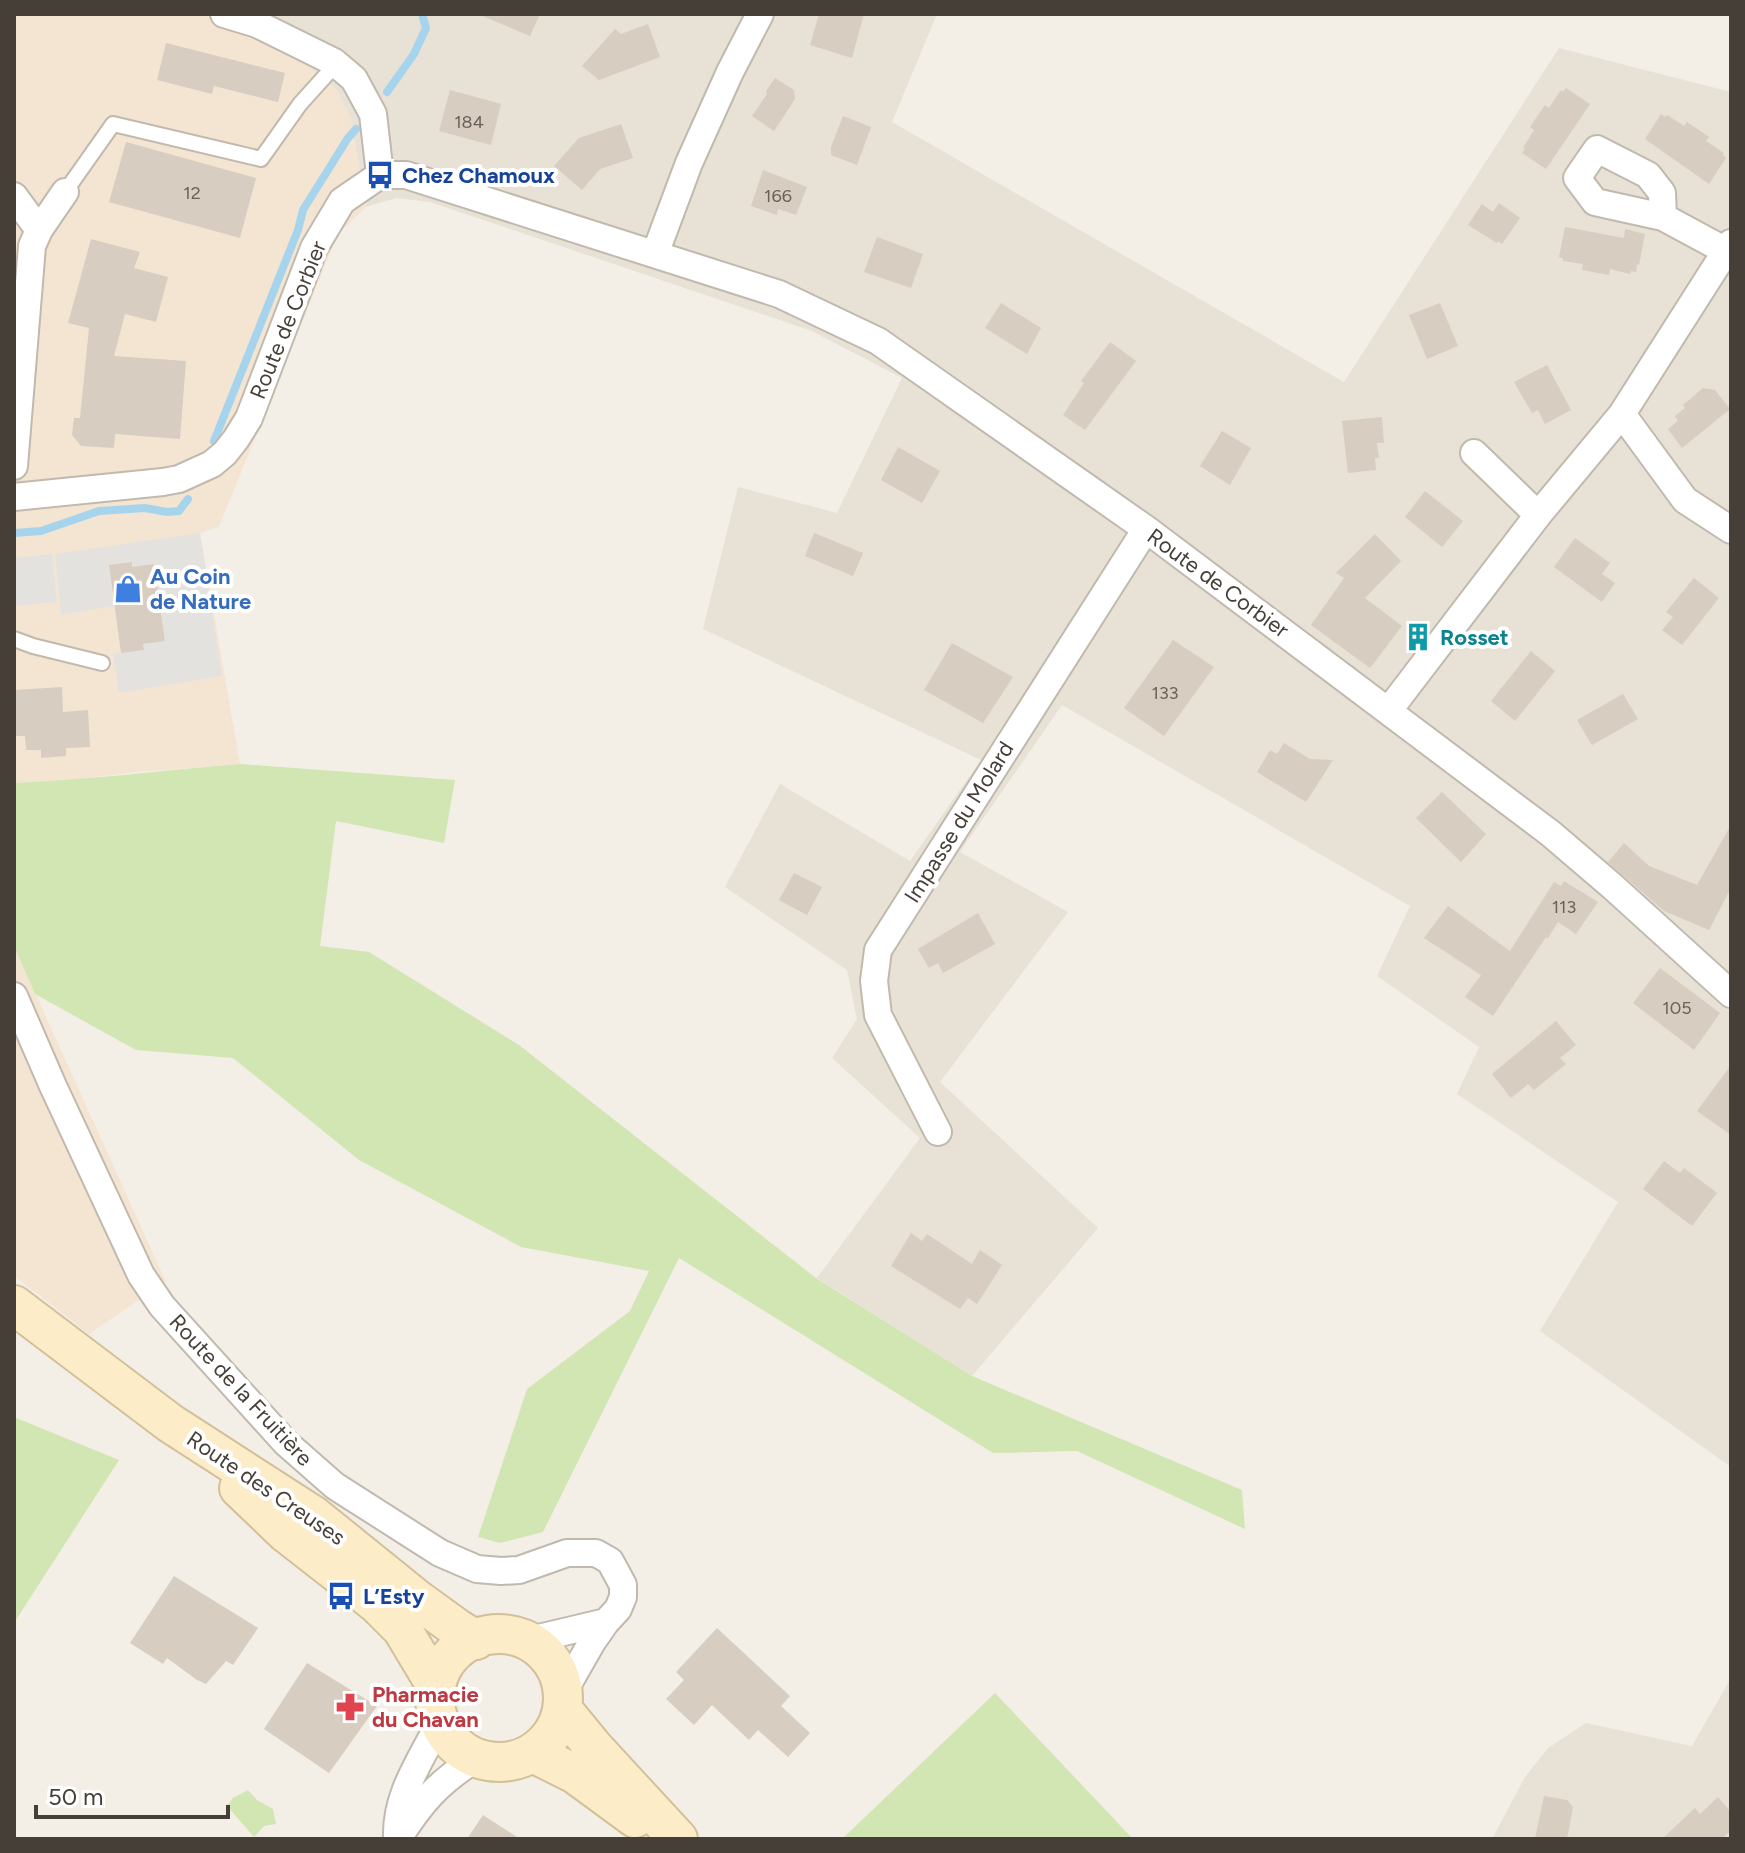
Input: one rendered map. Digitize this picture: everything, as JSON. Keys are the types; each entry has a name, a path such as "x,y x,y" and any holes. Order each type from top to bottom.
{"main road":[{"name":"Route des Creuses","path":"14,1305 170,1423 314,1516 418,1600 476,1640"},
{"name":"Route des Creuses","path":"170,1423 286,1533 377,1604 402,1629 435,1684 436,1711 440,1722"},
{"path":"435,1684 452,1653 490,1633 513,1634 530,1640 550,1657 559,1673 564,1701 595,1749 678,1839"},
{"path":"440,1722 457,1747 475,1759 494,1763 514,1761 533,1753 547,1742 557,1727 564,1701"},
{"path":"533,1753 575,1774 665,1839"}],"street":[{"path":"224,14 257,24 336,64 354,79 373,114 380,175"},
{"path":"655,254 689,163 760,14"},
{"name":"Route de Corbier","path":"14,497 163,482 196,473 212,464 225,453 249,418 314,248 342,201 380,175 406,175 779,294 878,341 1146,529 1550,833 1731,994"},
{"path":"14,466 32,246 65,192"},
{"path":"14,196 39,230"},
{"path":"1389,710 1538,515 1622,414 1728,247 1663,217"},
{"path":"1622,414 1685,500 1731,530"},
{"path":"1474,453 1538,515"},
{"name":"Impasse du Molard","path":"938,1132 878,1015 874,981 878,950 1146,529"},
{"name":"Route de la Fruitière","path":"14,996 141,1275 162,1306 286,1443 335,1486 440,1553 477,1569 519,1570 567,1553 596,1553 610,1561 623,1585 623,1597 618,1609 606,1622 564,1701"},
{"path":"530,1640 606,1622"},
{"path":"398,1839 396,1822 405,1789 440,1722"},
{"path":"398,1839 430,1793 475,1759"}],"lane":[{"path":"65,192 113,124 261,159 300,104 336,64"},
{"path":"14,639 102,663"}],"shaded area":[{"path":"14,14 247,14 337,90 350,116 366,207 338,234 219,527 200,533 240,764 14,783"},
{"path":"247,14 937,14 892,122 1344,382 1559,48 1731,92 1731,1467 1540,1331 1618,1202 1457,1094 1479,1047 1377,976 1410,906 1062,705 960,852 1068,912 940,1082 1098,1228 972,1376 817,1278 920,1138 832,1058 857,1019 847,970 725,887 780,784 910,861 981,760 703,629 738,487 837,513 902,378 812,331 430,202 396,198 366,207 350,116"},
{"path":"200,533 222,676 119,693 113,654 143,650 143,644 165,641 155,564 132,567 131,562 109,565 114,606 61,615 55,554"},
{"path":"52,554 57,602 14,606 14,558"},
{"path":"14,946 166,1282 89,1334 14,1276"},
{"path":"1731,1678 1731,1839 1492,1839 1525,1777 1548,1748 1586,1723 1692,1746"}],"green space":[{"path":"240,764 455,780 444,843 336,821 320,946 369,952 519,1045 816,1278 972,1376 1242,1490 1245,1529 1077,1451 993,1453 679,1258 543,1532 500,1543 478,1537 527,1389 630,1311 649,1271 521,1247 359,1160 233,1058 136,1050 35,994 14,946 14,783"},
{"path":"14,1417 119,1460 14,1623"},
{"path":"995,1693 1133,1839 842,1839"},
{"path":"248,1790 257,1800 273,1809 276,1824 264,1826 254,1837 227,1806 233,1798"}],"building":[{"path":"478,14 540,14 530,36"},
{"path":"819,14 864,14 852,58 810,45"},
{"path":"648,24 660,57 599,80 582,66 615,29 621,34"},
{"path":"166,43 285,73 278,102 214,86 212,94 157,80"},
{"path":"775,78 794,90 795,99 774,131 752,116"},
{"path":"1566,88 1590,104 1546,169 1522,153 1523,148 1534,130 1530,127 1545,105 1549,108 1561,90 1563,92"},
{"path":"450,90 501,104 491,145 439,131"},
{"path":"1661,114 1684,126 1687,122 1709,137 1706,141 1724,153 1726,158 1709,184 1645,139"},
{"path":"843,116 871,127 857,165 831,155"},
{"path":"621,124 633,158 600,169 582,190 554,166 579,138"},
{"path":"126,142 256,178 240,238 109,202"},
{"path":"763,170 807,187 796,215 778,209 777,215 751,206"},
{"path":"1499,203 1520,218 1502,244 1468,225 1482,204 1493,212"},
{"path":"1565,227 1624,238 1625,229 1645,234 1636,272 1631,271 1630,274 1610,269 1609,275 1582,270 1583,264 1563,261 1559,257"},
{"path":"877,237 923,254 911,288 864,272"},
{"path":"91,239 140,252 134,268 168,277 156,322 125,314 114,356 186,361 180,439 115,434 114,448 81,446 72,435 74,418 80,418 89,328 68,323"},
{"path":"1001,303 1041,328 1027,354 985,328"},
{"path":"1440,303 1458,346 1427,359 1409,315"},
{"path":"1110,342 1136,361 1085,430 1063,415 1084,383 1081,381"},
{"path":"1547,365 1571,410 1545,424 1538,410 1532,413 1514,382"},
{"path":"1703,388 1715,390 1730,409 1682,448 1668,429 1678,421 1675,416 1685,408 1683,405"},
{"path":"1382,417 1384,443 1377,443 1379,458 1375,458 1376,470 1348,473 1342,421"},
{"path":"1222,431 1251,448 1230,485 1200,466"},
{"path":"898,447 940,471 922,503 881,480"},
{"path":"1425,491 1463,521 1442,547 1405,517"},
{"path":"814,533 863,553 853,576 805,556"},
{"path":"1375,534 1401,561 1365,598 1402,626 1370,668 1311,625 1344,578 1336,573"},
{"path":"1575,538 1610,563 1602,574 1615,583 1602,602 1554,567"},
{"path":"132,562 132,567 154,564 165,641 143,644 144,650 121,653 109,565"},
{"path":"1694,578 1719,598 1682,645 1662,630 1673,617 1666,612"},
{"path":"1173,640 1214,667 1164,736 1124,708"},
{"path":"952,643 1013,677 983,723 924,690"},
{"path":"1531,651 1555,671 1515,721 1491,701"},
{"path":"62,687 63,712 88,710 90,747 66,748 66,756 41,758 41,750 26,750 25,736 14,736 14,690"},
{"path":"1623,694 1638,719 1592,745 1577,720"},
{"path":"1284,743 1310,759 1333,760 1306,802 1257,772 1270,750 1277,754"},
{"path":"1442,792 1486,834 1461,862 1416,818"},
{"path":"1731,825 1731,888 1709,930 1664,911 1608,862 1624,843 1649,866 1697,885"},
{"path":"794,873 822,887 807,915 779,900"},
{"path":"1564,881 1598,902 1576,934 1558,922 1493,1016 1465,997 1481,975 1424,938 1448,906 1510,951 1554,882 1561,886"},
{"path":"978,913 995,944 943,973 938,963 929,968 918,949"},
{"path":"1660,968 1720,1013 1694,1050 1633,1003"},
{"path":"1556,1021 1576,1045 1560,1058 1566,1064 1534,1090 1528,1084 1511,1098 1492,1074"},
{"path":"1731,1065 1731,1135 1697,1111"},
{"path":"1664,1161 1680,1173 1684,1168 1717,1193 1692,1226 1643,1189"},
{"path":"911,1233 922,1241 927,1234 972,1264 980,1250 1002,1265 977,1304 968,1298 960,1309 891,1266"},
{"path":"174,1576 258,1628 233,1665 226,1661 206,1684 167,1658 163,1664 130,1643"},
{"path":"717,1628 790,1696 781,1706 810,1733 788,1757 758,1730 749,1740 712,1705 694,1725 666,1699 684,1680 676,1672"},
{"path":"307,1663 377,1706 329,1773 264,1729"},
{"path":"1544,1796 1567,1800 1573,1807 1567,1839 1535,1839"},
{"path":"1718,1797 1731,1812 1731,1830 1722,1839 1662,1839 1695,1808 1700,1814"},
{"path":"483,1815 520,1839 467,1839"}],"waterway":[{"path":"387,92 414,54 426,28 422,14"},
{"path":"214,441 298,230 303,210 356,129"},
{"path":"14,533 41,531 99,511 145,508 179,511 188,499"}],"place":[{"name":"Chez Chamoux","path":"380,175"},
{"name":"Au Coin de Nature","path":"128,589"},
{"name":"Rosset","path":"1418,637"},
{"name":"L’Esty","path":"341,1596"},
{"name":"Pharmacie du Chavan","path":"350,1707"}]}
